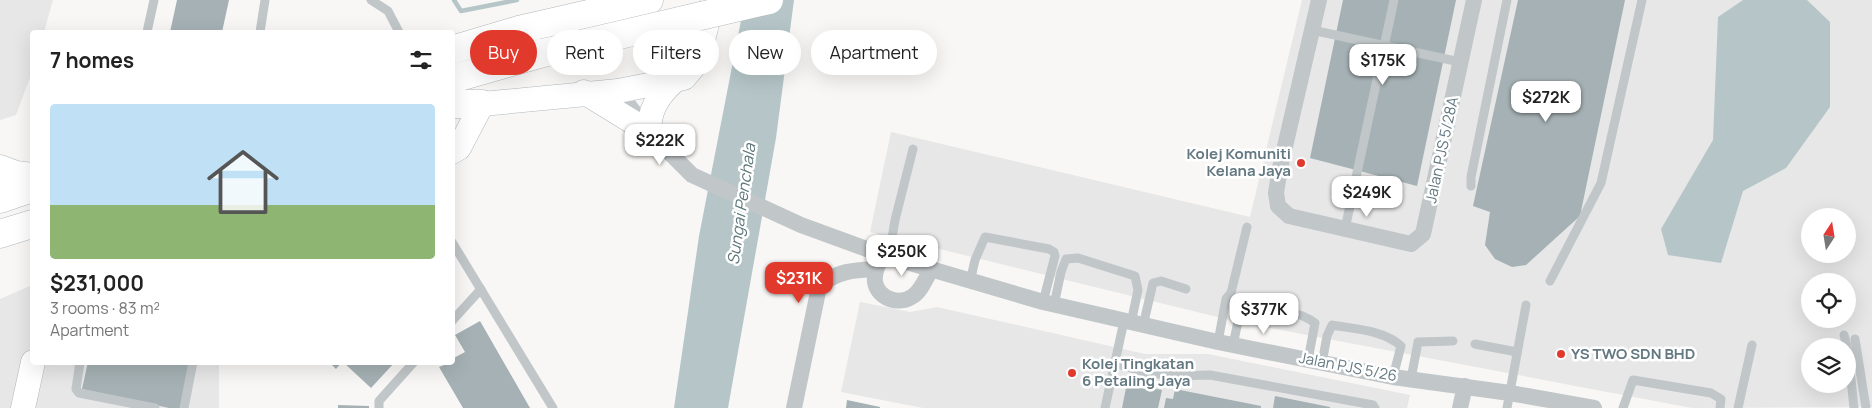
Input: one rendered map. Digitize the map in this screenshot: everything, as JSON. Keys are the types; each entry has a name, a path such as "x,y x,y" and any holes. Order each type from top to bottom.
{"highway":[{"path":"455,49 519,30 566,9 649,0"},
{"path":"455,78 543,53 769,0"},
{"path":"455,104 482,104"},
{"path":"0,169 16,176 30,177"},
{"path":"0,199 30,189"},
{"path":"0,234 30,225"}],"street":[{"path":"455,150 459,148 482,104 618,90 673,82 684,78 694,66 700,52 713,0"},
{"name":"Jalan PJS 5/28A","path":"1318,0 1280,168 1276,193 1278,206 1289,216 1411,244 1423,234 1474,0"},
{"path":"650,132 649,120 656,101 660,94 673,82"},
{"name":"Jalan PJS 5/26","path":"618,90 650,132 682,168 692,175 883,260 930,270 1049,304 1226,343 1393,377 1465,386 1509,400 1594,408"},
{"path":"584,92 650,132"},
{"path":"883,260 875,282 878,289 889,299 897,301 905,300 918,292 930,270"},
{"path":"794,408 819,286 829,277 883,260"},
{"path":"25,408 33,365"},
{"path":"1460,408 1465,386"}],"lane":[{"path":"147,30 154,0"},
{"path":"260,30 265,0"},
{"path":"371,0 388,11 398,30"},
{"path":"1345,229 1394,0"},
{"path":"1471,186 1470,177 1507,0"},
{"path":"1550,282 1601,183 1642,0"},
{"path":"1312,30 1460,62"},
{"path":"883,260 913,149"},
{"path":"1226,343 1226,299 1231,293 1247,227"},
{"path":"970,282 975,260 985,236 1049,249 1054,252 1055,256 1049,304"},
{"path":"455,247 553,408"},
{"path":"1049,304 1066,259 1078,258 1135,276 1138,290 1133,323"},
{"path":"1105,408 1114,363 1153,283 1161,281 1186,290"},
{"path":"455,318 481,289"},
{"path":"1226,343 1241,307 1246,303 1258,304 1308,317 1315,322 1315,361"},
{"path":"1509,400 1526,305"},
{"path":"1315,361 1332,325 1358,329 1387,336 1401,346 1393,377"},
{"path":"1411,379 1418,342 1453,341"},
{"path":"1475,344 1517,352"},
{"path":"1738,408 1752,345"},
{"path":"1856,345 1866,408"},
{"path":"1114,363 1144,372 1172,376 1210,375 1236,379 1373,405 1375,408"},
{"path":"80,365 76,389 79,393 155,408"},
{"path":"184,408 191,365"},
{"path":"379,408 379,401 411,365"},
{"path":"1623,408 1633,380 1711,393 1721,400 1720,408"},
{"path":"1852,393 1854,408"}],"shaded area":[{"path":"0,0 53,0 45,30 30,30 30,77 16,115 0,120"},
{"path":"1302,0 1872,0 1872,407 1692,408 1238,322 870,232 891,132 1250,217"},
{"path":"30,286 30,365 219,365 219,408 0,408 0,299"},
{"name":"Kolej Tingkatan 6 Petaling Jaya","path":"860,302 910,312 937,307 1145,354 1208,354 1410,395 1407,408 923,408 841,392"}],"water":[{"path":"745,0 794,0 790,30 739,30"},
{"path":"1743,0 1807,0 1830,22 1830,107 1786,168 1743,191 1721,263 1668,255 1661,229 1713,140 1718,17"},
{"name":"Sungai Penchala","path":"730,75 784,75 776,138 728,408 674,408 699,236"}],"building":[{"path":"177,0 229,0 222,30 170,30"},
{"path":"1343,0 1456,0 1417,186 1310,158"},
{"path":"1518,0 1625,0 1580,216 1526,265 1512,267 1495,259 1485,245 1490,212 1473,206"},
{"path":"480,321 530,408 463,408 439,367 455,365 455,357 465,352 455,335"},
{"path":"87,365 190,365 180,408 169,408 82,389"},
{"path":"346,365 392,365 371,388"},
{"path":"1127,383 1162,390 1158,408 1122,408"},
{"path":"1175,389 1261,406 1261,408 1164,408 1166,398 1173,399"},
{"path":"1275,396 1330,407 1330,408 1273,408"},
{"path":"847,400 880,407 880,408 846,408"},
{"path":"338,405 369,406 369,408 338,408"}],"waterway":[{"path":"454,0 461,11 517,0"}],"place":[{"name":"Kolej Komuniti Kelana Jaya","path":"1301,163"},
{"name":"YS TWO SDN BHD","path":"1561,354"},
{"name":"Kolej Tingkatan 6 Petaling Jaya","path":"1072,373"}]}
